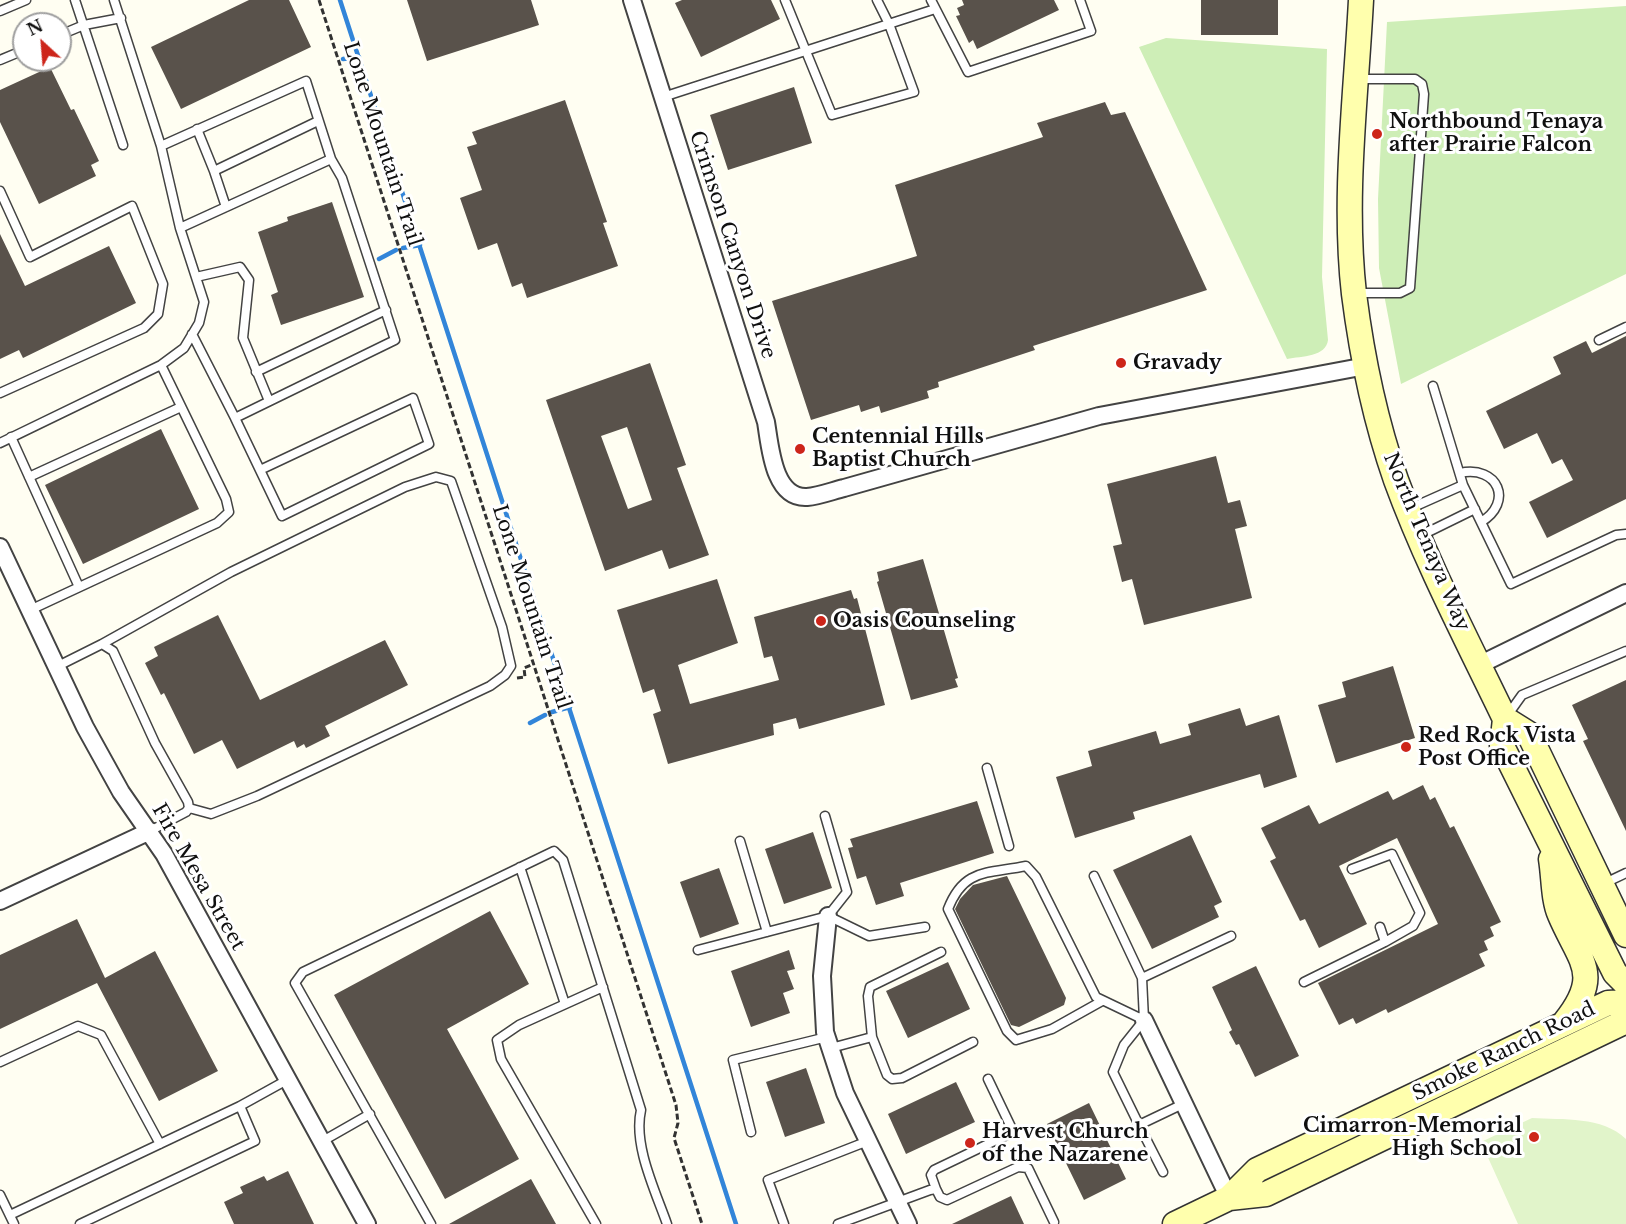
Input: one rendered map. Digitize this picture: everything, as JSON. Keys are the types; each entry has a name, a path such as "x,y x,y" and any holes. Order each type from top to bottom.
{"main road":[{"name":"North Tenaya Way","path":"1361,0 1351,191 1354,293 1366,366 1386,447 1419,536 1505,719 1502,746 1615,973 1626,984"},
{"path":"1505,719 1529,734 1626,935"},
{"path":"1548,839 1559,913 1586,971 1584,996 1564,1024"},
{"name":"Smoke Ranch Road","path":"1175,1224 1229,1198 1257,1170 1608,1002 1626,1002"},
{"name":"Smoke Ranch Road","path":"1229,1198 1266,1194 1610,1029 1626,1018"}],"street":[{"name":"Crimson Canyon Drive","path":"632,0 765,422 774,464 781,482 798,496 807,497 844,488 1099,417 1366,366"},
{"name":"Fire Mesa Street","path":"0,547 85,727 121,792 150,831 320,1143 367,1224"},
{"path":"1479,665 1626,593"},
{"path":"0,901 150,831"},
{"path":"828,916 822,976 829,1042 845,1093 908,1224"},
{"path":"1143,1020 1229,1198"}],"lane":[{"path":"0,11 26,0"},
{"path":"75,0 123,145"},
{"path":"0,442 161,365 184,348 199,323 204,302 180,228 161,146 114,0"},
{"path":"785,0 832,115 915,92 889,24 877,0"},
{"path":"663,97 889,24 933,4 968,72 1091,31 1080,0"},
{"path":"72,30 121,18"},
{"path":"1354,293 1400,293 1410,288 1424,94 1422,84 1415,79 1357,79"},
{"path":"161,146 306,81 331,159 342,178 395,340 235,418"},
{"path":"214,171 318,121"},
{"path":"197,129 226,207"},
{"path":"180,228 331,159"},
{"path":"0,191 30,257 132,206 163,284 158,314 144,328 0,393"},
{"path":"196,277 240,267 249,280 243,338 269,401"},
{"path":"256,372 386,310"},
{"path":"1599,340 1626,327"},
{"path":"192,334 282,516 429,444 413,398 260,470"},
{"path":"30,610 217,523 229,512 226,499 161,365"},
{"path":"1433,386 1463,485 1511,584 1616,535 1626,534"},
{"path":"29,477 181,407"},
{"path":"11,437 79,587"},
{"path":"1460,473 1481,472 1489,475 1497,486 1499,503 1496,512 1481,522"},
{"path":"57,667 231,572 405,487 436,477 451,481 502,627 511,666 509,671 490,686 257,796 211,814 189,808 150,831"},
{"path":"1408,509 1463,485"},
{"path":"1419,536 1474,509"},
{"path":"102,644 113,651 155,743 189,808"},
{"path":"1505,719 1522,695 1626,651"},
{"path":"987,768 1009,846"},
{"path":"698,950 828,916 847,891 825,816"},
{"path":"740,841 767,932"},
{"path":"431,1224 295,983 303,972 554,851 563,860 641,1110 638,1124 643,1149 667,1224"},
{"path":"1304,982 1413,926 1420,913 1392,854 1352,868"},
{"path":"1102,1001 1052,1029 1016,1040 1007,1031 948,909 955,890 967,878 1026,866 1036,877 1096,997 1143,1020"},
{"path":"520,867 565,1004"},
{"path":"1602,885 1626,873"},
{"path":"1094,876 1142,978 1143,1020 1124,1045 1113,1072 1163,1172"},
{"path":"828,916 869,936 925,927"},
{"path":"1380,927 1385,942"},
{"path":"1142,978 1231,936"},
{"path":"941,952 870,987 868,996 872,1036 887,1075 892,1079 902,1078 973,1042"},
{"path":"596,1224 501,1059 496,1040 519,1025 603,987"},
{"path":"0,1062 78,1026 101,1035 159,1144"},
{"path":"751,1132 733,1060 872,1036"},
{"path":"988,1079 1011,1127 1011,1133 934,1170 931,1175 936,1189 940,1197 947,1200 1018,1167 1028,1168 1054,1222"},
{"path":"10,1215 240,1106 287,1080"},
{"path":"1139,1125 1183,1104"},
{"path":"80,1224 255,1141 240,1106"},
{"path":"320,1143 370,1114"},
{"path":"784,1224 768,1180 868,1141"},
{"path":"838,1224 936,1189"},
{"path":"0,1195 14,1224"}],"path":[{"name":"Lone Mountain Trail","path":"319,0 676,1105 678,1123 674,1138 702,1224"}],"green space":[{"path":"1626,6 1626,274 1401,384 1379,268 1378,199 1387,22"},
{"path":"1166,38 1327,49 1322,277 1328,340 1323,350 1318,353 1287,359 1139,47"},
{"path":"1532,1118 1569,1119 1594,1123 1606,1126 1626,1139 1626,1224 1518,1224 1481,1142"}],"building":[{"path":"249,0 289,0 311,47 181,109 151,47"},
{"path":"407,0 531,0 539,25 427,61"},
{"path":"682,0 771,0 780,19 701,57 675,3"},
{"path":"962,0 1054,0 1059,10 977,49 973,40 969,43 956,16 960,15 957,8 964,5"},
{"path":"1201,0 1278,0 1278,35 1201,35"},
{"path":"39,72 52,72 71,110 74,109 99,161 91,165 96,176 39,204 0,122 0,90"},
{"path":"794,87 812,143 728,170 710,115"},
{"path":"565,100 607,222 603,223 618,266 527,298 522,283 512,287 497,243 478,250 460,198 482,190 467,147 477,144 472,132"},
{"path":"1105,102 1111,115 1125,112 1207,290 1033,346 1035,350 938,382 939,387 927,391 929,398 881,413 879,406 861,412 859,405 811,420 772,301 917,256 895,185 1043,137 1037,123"},
{"path":"332,202 364,297 281,325 271,295 278,292 258,232 288,221 287,217"},
{"path":"0,234 25,286 109,246 136,303 23,358 19,350 0,359"},
{"path":"1626,336 1626,499 1547,538 1529,502 1573,480 1562,459 1552,464 1537,433 1504,449 1486,411 1561,374 1553,357 1586,341 1592,353"},
{"path":"650,363 686,465 677,468 709,555 669,569 662,550 605,571 546,400","holes":["627,427 652,500 628,509 601,436"]},
{"path":"161,429 199,509 83,564 45,485"},
{"path":"1216,456 1228,503 1240,500 1247,526 1235,529 1252,598 1144,625 1132,579 1122,582 1113,546 1122,544 1107,484"},
{"path":"923,559 958,678 955,679 958,687 911,700 877,582 879,581 877,572"},
{"path":"717,579 738,643 678,665 690,704 779,680 772,656 764,658 754,617 851,590 854,599 857,598 885,705 799,729 796,718 773,724 774,735 668,764 653,714 661,711 654,689 643,693 617,610"},
{"path":"218,615 260,700 385,640 408,685 325,726 330,736 306,748 304,744 297,748 294,741 237,769 222,740 194,754 164,693 161,695 145,663 158,656 154,647"},
{"path":"1393,666 1415,738 1336,763 1318,705 1346,697 1342,682"},
{"path":"1626,680 1626,831 1583,741 1588,739 1572,705"},
{"path":"1240,708 1246,726 1279,715 1297,777 1264,788 1260,774 1133,812 1135,819 1075,838 1056,777 1092,766 1088,751 1156,731 1160,744 1191,735 1188,724"},
{"path":"1423,785 1430,800 1435,797 1450,828 1454,826 1501,922 1490,927 1494,936 1484,941 1488,950 1479,954 1485,966 1388,1013 1386,1009 1356,1024 1353,1018 1339,1025 1318,983 1438,924 1397,838 1339,866 1367,924 1319,948 1305,919 1300,921 1270,861 1276,858 1261,828 1309,805 1319,824 1388,791 1393,800"},
{"path":"977,801 994,853 900,883 904,896 876,905 866,876 857,879 848,848 853,847 850,839"},
{"path":"813,832 832,888 784,904 765,849"},
{"path":"1191,835 1222,902 1214,906 1219,917 1152,949 1113,870"},
{"path":"719,868 739,924 700,938 680,882"},
{"path":"1007,876 1066,998 1064,1005 1019,1027 1011,1025 955,909 960,899 973,885"},
{"path":"490,911 529,984 447,1029 519,1159 445,1199 334,995"},
{"path":"77,919 105,978 155,951 218,1071 159,1101 97,983 0,1029 0,955"},
{"path":"789,950 795,969 787,971 794,989 783,993 790,1013 751,1027 731,971"},
{"path":"948,962 970,1009 908,1038 886,991"},
{"path":"1256,966 1299,1056 1255,1077 1239,1044 1236,1045 1229,1032 1232,1030 1212,987"},
{"path":"806,1068 825,1123 785,1137 766,1082"},
{"path":"956,1082 975,1122 906,1154 888,1114"},
{"path":"1089,1103 1126,1179 1084,1200 1047,1124"},
{"path":"288,1171 314,1224 234,1224 224,1202 243,1193 240,1187 264,1176 267,1181"},
{"path":"531,1179 556,1224 449,1224"},
{"path":"1011,1196 1024,1224 952,1224"}],"waterway":[{"path":"340,0 736,1224"},
{"path":"343,59 359,57"},
{"path":"403,248 420,245"},
{"path":"379,259 396,250"},
{"path":"552,712 570,707"},
{"path":"530,723 545,715"}],"place":[{"name":"Northbound Tenaya after Prairie Falcon","path":"1377,134"},
{"name":"Gravady","path":"1121,363"},
{"name":"Centennial Hills Baptist Church","path":"800,449"},
{"name":"Oasis Counseling","path":"821,621"},
{"name":"Red Rock Vista Post Office","path":"1406,747"},
{"name":"Cimarron-Memorial High School","path":"1534,1137"},
{"name":"Harvest Church of the Nazarene","path":"970,1143"}]}
